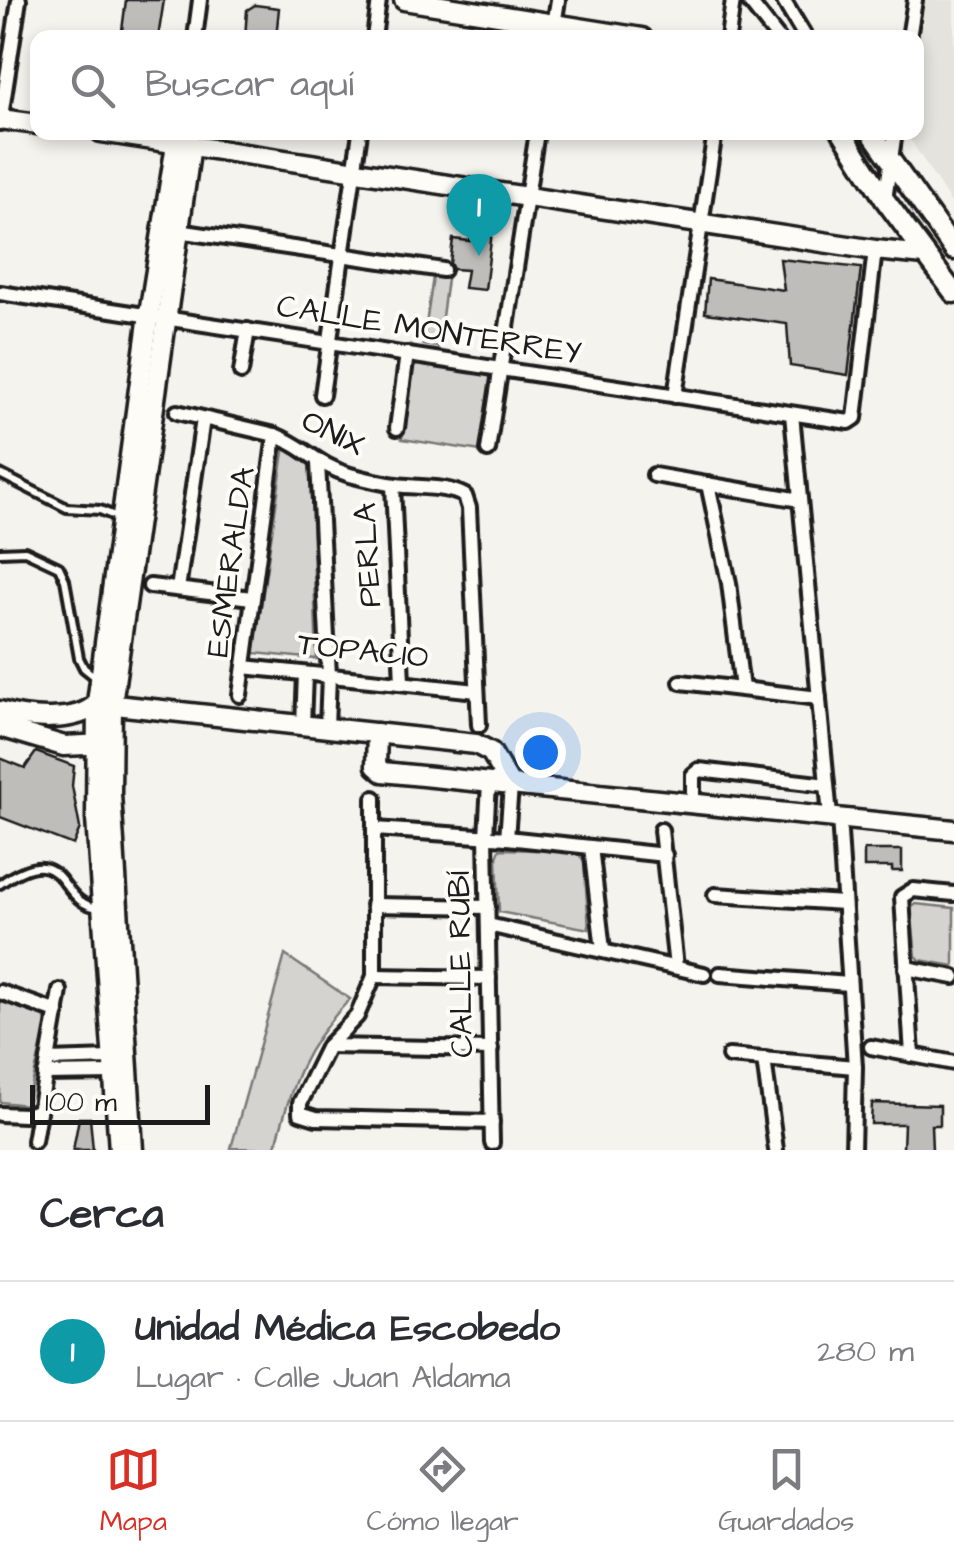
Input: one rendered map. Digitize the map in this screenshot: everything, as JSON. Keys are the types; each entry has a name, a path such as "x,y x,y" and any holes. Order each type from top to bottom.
{"street":[{"path":"19,0 0,120 30,123"},
{"path":"196,30 200,0"},
{"path":"375,30 380,0"},
{"path":"404,0 548,30"},
{"path":"553,30 558,0"},
{"path":"729,30 734,0"},
{"path":"748,0 772,30"},
{"path":"783,0 801,30"},
{"path":"910,30 915,0"},
{"path":"157,316 178,231 182,140"},
{"path":"119,1150 101,908 105,703 182,140"},
{"path":"192,140 354,171 925,255"},
{"path":"322,395 359,140"},
{"path":"488,450 536,140"},
{"path":"675,396 714,140"},
{"path":"847,140 885,200 954,293"},
{"path":"877,140 954,250"},
{"path":"885,200 894,140"},
{"path":"178,231 443,270"},
{"name":"CALLE MONTERREY","path":"0,293 849,422 855,418 875,250"},
{"path":"241,372 248,330"},
{"path":"397,428 406,354"},
{"name":"ONIX","path":"177,412 275,435 291,441 318,463 393,485 450,490 465,496 470,508 477,691"},
{"path":"792,414 827,785 844,903 855,1067 853,1150"},
{"path":"178,589 203,419"},
{"name":"ESMERALDA","path":"240,696 275,435"},
{"path":"318,463 329,676 327,727"},
{"path":"654,475 800,500"},
{"path":"708,484 729,583 742,689"},
{"name":"PERLA","path":"393,485 402,682"},
{"path":"150,586 252,598"},
{"name":"TOPACIO","path":"244,667 477,691"},
{"path":"303,725 305,674"},
{"path":"681,682 819,698"},
{"path":"477,691 478,725"},
{"path":"0,711 60,716 84,714 105,703 480,744 491,752 511,786"},
{"path":"49,742 67,733 66,722 60,716"},
{"path":"0,727 74,748 103,745"},
{"path":"377,734 376,764 380,772 954,830"},
{"path":"103,745 133,1150"},
{"path":"694,802 693,776 699,770 827,785"},
{"name":"CALLE RUBÍ","path":"489,783 486,836 492,1143"},
{"name":"CALLE RUBÍ","path":"507,838 511,786"},
{"path":"374,798 374,976 357,1016 328,1046 300,1104 300,1112 316,1118 492,1122"},
{"path":"375,829 664,855"},
{"path":"661,830 676,967"},
{"path":"592,847 603,950"},
{"path":"912,1055 902,897 913,890 954,894"},
{"path":"715,895 844,903"},
{"path":"372,905 488,907"},
{"path":"488,925 704,974"},
{"path":"906,968 954,977"},
{"path":"720,974 850,984"},
{"path":"374,976 489,978"},
{"path":"34,1141 60,991"},
{"path":"0,992 56,1012"},
{"path":"328,1046 490,1050"},
{"path":"871,1048 954,1063"},
{"path":"729,1056 855,1067"},
{"path":"764,1058 776,1150"},
{"path":"46,1067 113,1066"},
{"path":"0,1114 38,1111"}],"lane":[{"path":"0,474 66,508 100,510 129,523"},
{"path":"0,552 25,551 59,567 65,580 79,658 84,668 108,682"},
{"path":"0,884 18,872 38,866 53,870 83,905 101,908"}],"shaded area":[{"path":"924,0 954,0 954,208 910,140 924,140 924,30 920,30"},
{"path":"433,277 447,279 438,347 423,345"},
{"path":"419,363 487,372 492,381 481,451 402,439 412,369"},
{"path":"285,445 310,464 317,659 254,653"},
{"path":"500,849 577,853 584,861 589,929 499,912"},
{"path":"916,904 954,908 954,966 916,956 911,908"},
{"path":"285,955 350,999 309,1051 287,1104 275,1149 231,1148"},
{"path":"0,1001 44,1017 47,1023 27,1105 0,1102"}],"building":[{"path":"126,0 164,0 159,30 122,30"},
{"path":"255,5 279,8 277,30 246,30 247,10"},
{"path":"474,212 494,215 485,290 464,288 467,270 453,269 450,263 453,239 470,241"},
{"path":"780,259 861,268 848,375 790,366 787,324 705,313 708,279 784,290"},
{"path":"36,752 74,766 72,786 80,828 73,845 0,817 0,758 25,768"},
{"path":"864,850 902,850 902,871 864,867"},
{"path":"872,1103 940,1105 940,1125 931,1125 932,1150 903,1149 904,1124 871,1124"},
{"path":"79,1118 90,1118 93,1150 73,1150"}],"place":[{"name":"Unidad Médica Escobedo","path":"479,256"}]}
